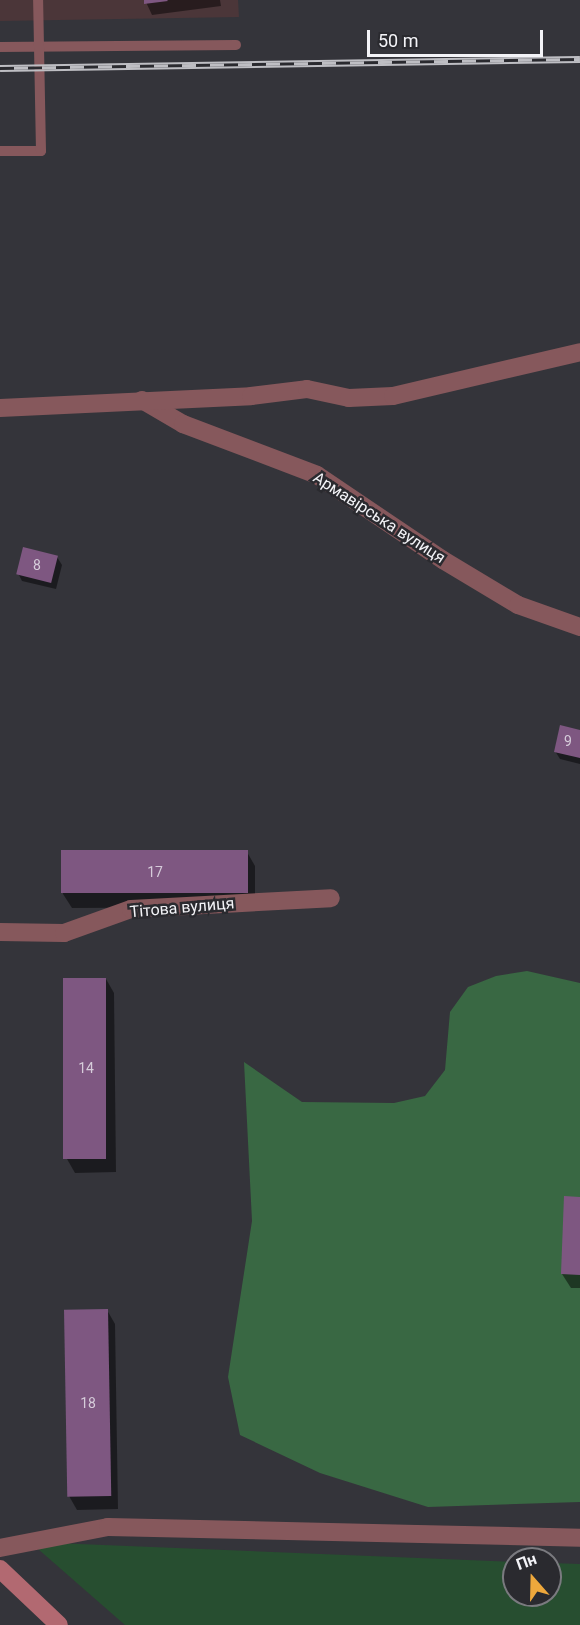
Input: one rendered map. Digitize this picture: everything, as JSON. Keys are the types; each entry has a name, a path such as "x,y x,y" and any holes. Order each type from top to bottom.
{"main road":[{"path":"0,1569 59,1625"}],"street":[{"path":"0,408 251,396 307,389 349,398 393,396 580,352"},
{"name":"Армавірська вулиця","path":"142,400 183,424 317,475 443,560 518,605 580,627"},
{"name":"Тітова вулиця","path":"0,932 64,933 131,909 331,898"},
{"path":"0,1548 108,1527 580,1538"}],"lane":[{"path":"0,151 41,151 38,0"},
{"path":"0,47 236,45"}],"shaded area":[{"path":"0,0 238,0 239,17 0,21"}],"green space":[{"path":"527,971 580,983 580,1502 428,1507 320,1473 240,1435 228,1377 252,1221 244,1062 302,1102 394,1103 425,1096 445,1070 450,1012 468,987 496,976"},
{"path":"30,1542 502,1562 502,1607 562,1607 562,1563 580,1564 580,1625 125,1625"}],"building":[{"path":"144,0 167,0 168,1 144,4"},
{"path":"23,547 58,556 51,583 16,574"},
{"path":"560,725 580,730 580,758 554,752"},
{"path":"61,850 248,850 248,893 61,893"},
{"path":"63,978 106,978 106,1159 63,1159"},
{"path":"564,1196 580,1197 580,1275 561,1274"},
{"path":"108,1309 111,1496 67,1497 64,1310"}],"railway":[{"path":"0,68 580,59"}]}
